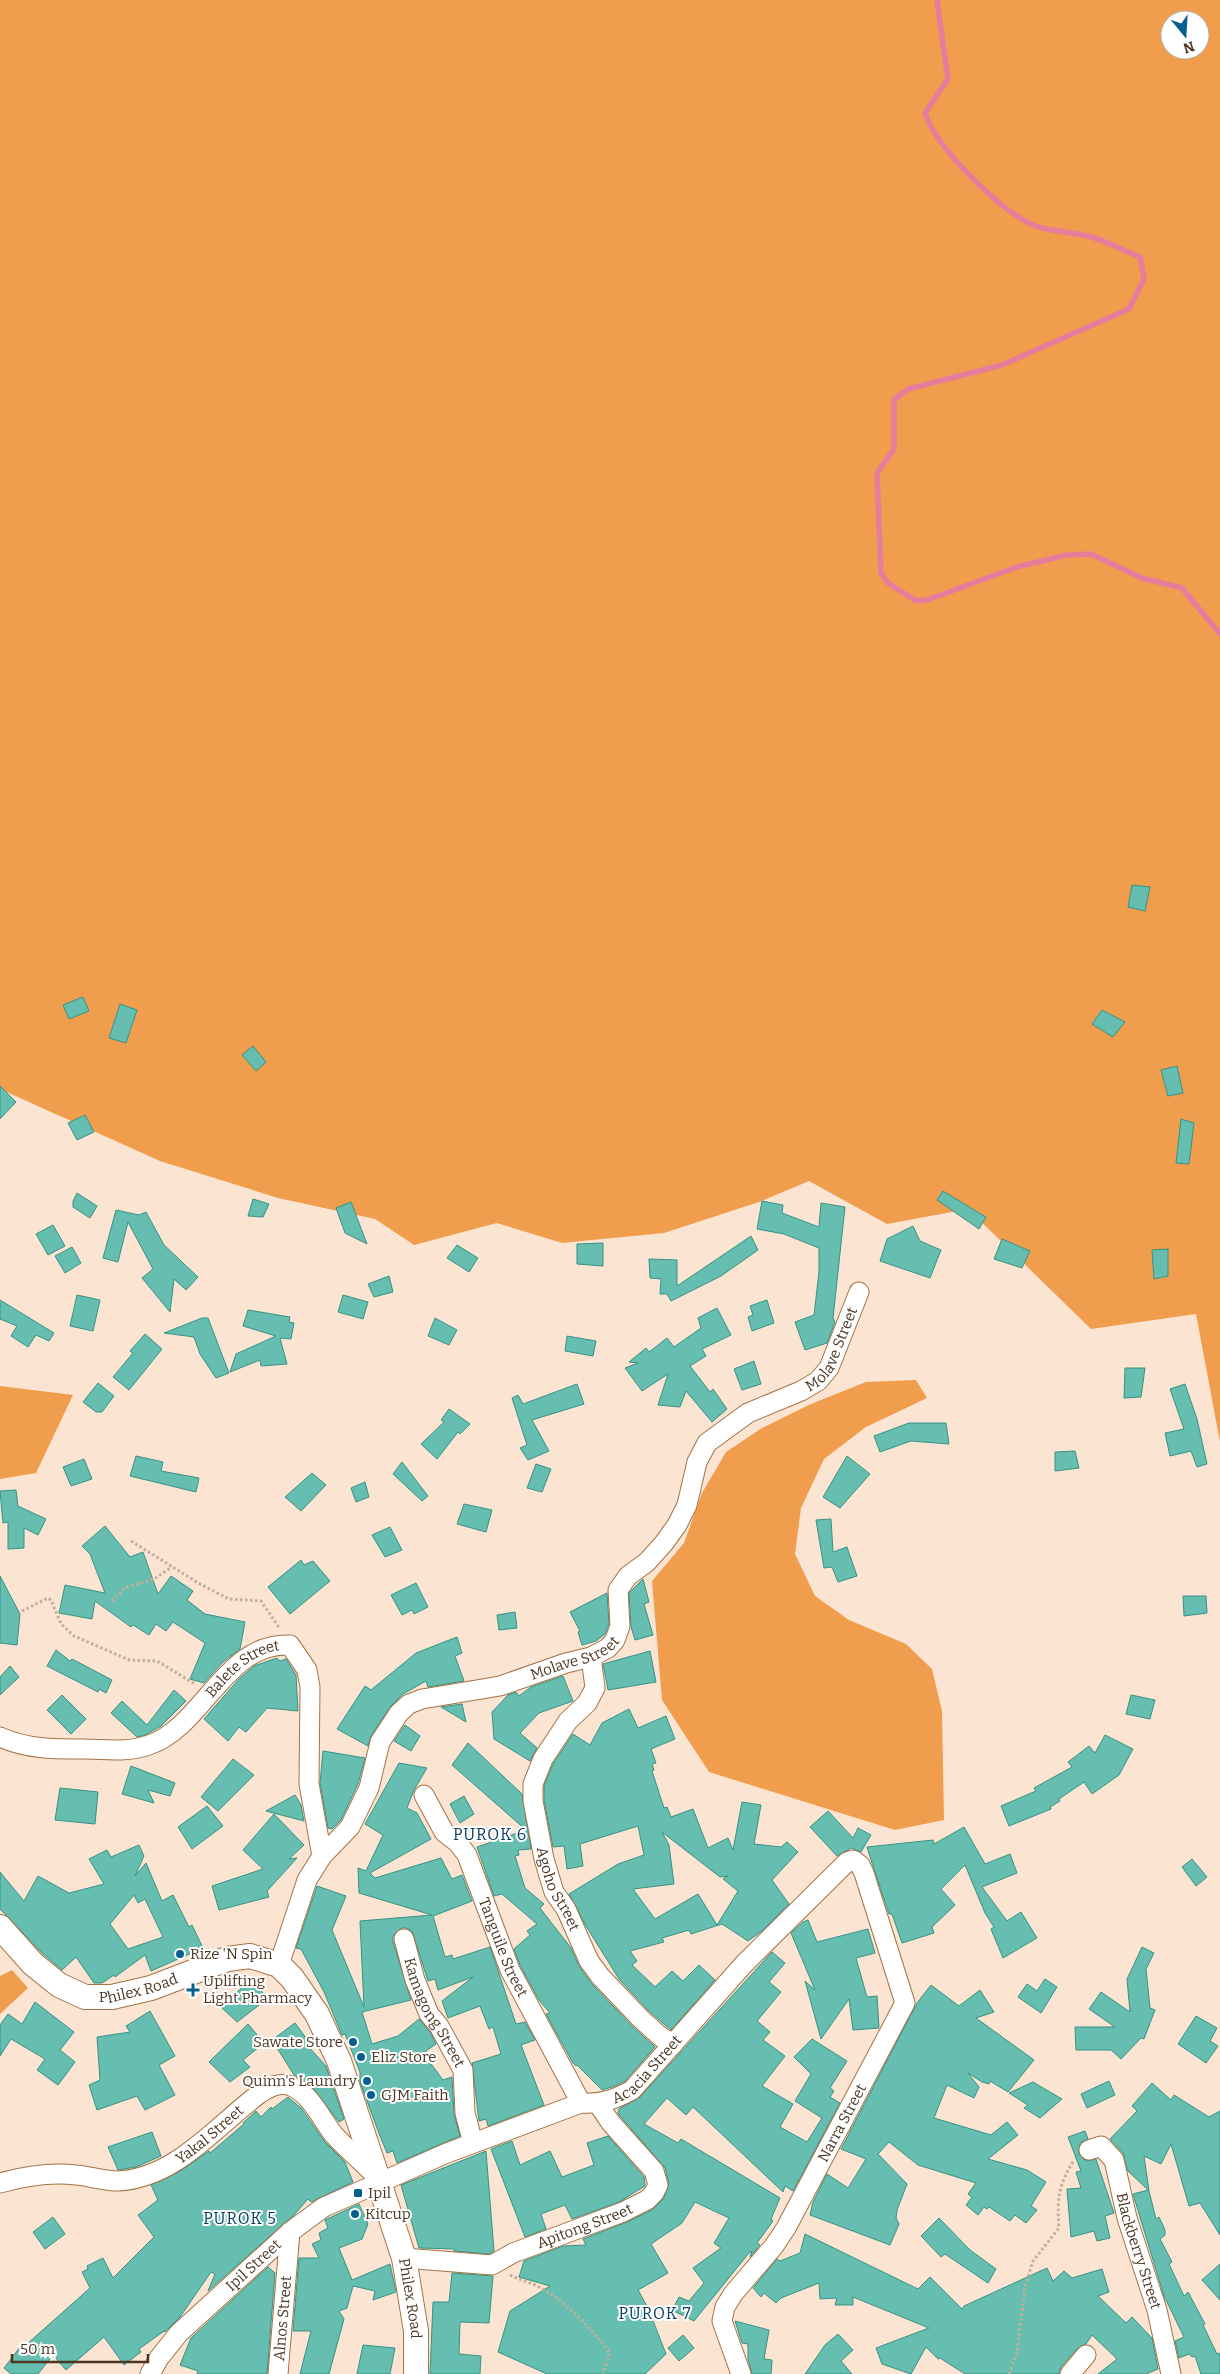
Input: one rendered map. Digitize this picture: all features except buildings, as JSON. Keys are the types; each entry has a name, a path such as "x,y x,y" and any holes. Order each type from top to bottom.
{"street":[{"name":"Molave Street","path":"279,1965 307,1880 322,1856 350,1827 369,1788 380,1742 399,1713 408,1704 422,1699 500,1686 566,1663 591,1657 608,1648 615,1640 620,1626 617,1595 622,1584 659,1549 678,1525 687,1505 697,1462 707,1443 748,1413 818,1381 829,1368 859,1292"},
{"name":"Balete Street","path":"0,1737 18,1744 37,1748 134,1749 151,1745 173,1732 235,1666 256,1653 276,1644 290,1645 307,1670 310,1687 309,1784 322,1856"},
{"name":"Agoho Street","path":"591,1657 595,1688 587,1703 568,1720 543,1758 533,1784 533,1802 544,1859 554,1892 566,1909 589,1961 600,1976 641,2019 661,2037 673,2044"},
{"name":"Tanguile Street","path":"424,1795 444,1832 458,1843 467,1855 510,1970 589,2103"},
{"name":"Acacia Street","path":"377,2179 589,2103 615,2100 632,2090 744,1964 847,1862 853,1860"},
{"name":"Narra Street","path":"741,2374 722,2322 725,2307 733,2294 774,2246 786,2228 905,2003 864,1873 860,1864 853,1860"},
{"name":"Philex Road","path":"0,1927 33,1964 59,1985 85,1998 112,1997 151,1988 227,1959 250,1956 279,1965 292,1978 317,2014 339,2061 404,2258 413,2301 416,2331 416,2374"},
{"name":"Kamagong Street","path":"404,1939 415,1980 429,2014 440,2026 463,2070 465,2113 473,2143"},
{"name":"Yakal Street","path":"0,2183 37,2175 58,2174 118,2181 142,2176 167,2167 188,2153 259,2094 271,2086 282,2084 293,2087 306,2097 334,2134 377,2179"},
{"name":"Apitong Street","path":"492,2265 513,2254 623,2212 647,2200 654,2193 658,2185 654,2171 589,2103"},
{"name":"Blackberry Street","path":"1089,2150 1101,2146 1114,2160 1127,2218 1157,2310 1170,2374"},
{"name":"Ipil Street","path":"150,2374 180,2333 290,2232 324,2207 377,2179"},
{"name":"Alnos Street","path":"278,2374 290,2232"},
{"path":"404,2258 492,2265"},
{"path":"1070,2374 1086,2355"}],"path":[{"path":"131,1542 200,1584 229,1599 261,1601 290,1645"},
{"path":"112,1601 125,1588 154,1579 173,1566"},
{"path":"22,1611 48,1598 51,1600 61,1624 74,1636 129,1660 158,1661 204,1688 216,1686"},
{"path":"1009,2374 1017,2353 1025,2287 1033,2261 1058,2228 1057,2198 1066,2172 1074,2160 1089,2150"},
{"path":"492,2265 539,2287 565,2304 582,2320 610,2353 602,2374"}],"shaded area":[{"path":"0,0 1220,0 1220,1442 1196,1314 1091,1329 968,1209 887,1224 809,1181 759,1202 664,1233 562,1243 497,1223 414,1245 375,1219 278,1198 160,1161 0,1089"},
{"path":"916,1380 927,1398 866,1427 824,1459 801,1508 795,1554 815,1596 849,1620 906,1644 932,1669 942,1711 944,1820 895,1830 709,1772 662,1700 652,1581 684,1543 702,1493 726,1452 762,1428 811,1404 866,1382"},
{"path":"0,1386 73,1395 36,1473 0,1479"},
{"path":"12,1970 28,1988 0,2014 0,1976"}],"waterway":[{"path":"937,0 948,79 925,113 931,127 942,143 970,176 1017,216 1037,227 1094,238 1140,257 1144,279 1129,309 1002,365 908,389 894,400 894,449 877,473 881,573 888,583 916,601 927,600 1017,567 1067,555 1091,554 1142,578 1182,588 1220,634"}],"place":[{"name":"Rize 'N Spin","path":"180,1954"},
{"name":"Uplifting Light Pharmacy","path":"193,1990"},
{"name":"Sawate Store","path":"353,2042"},
{"name":"Eliz Store","path":"361,2057"},
{"name":"Quinn's Laundry","path":"367,2081"},
{"name":"GJM Faith","path":"371,2095"},
{"name":"Ipil","path":"358,2193"},
{"name":"Kitcup","path":"355,2214"}],"district":[{"name":"PUROK 6","path":"490,1834"},
{"name":"PUROK 5","path":"240,2218"},
{"name":"PUROK 7","path":"655,2313"}]}
